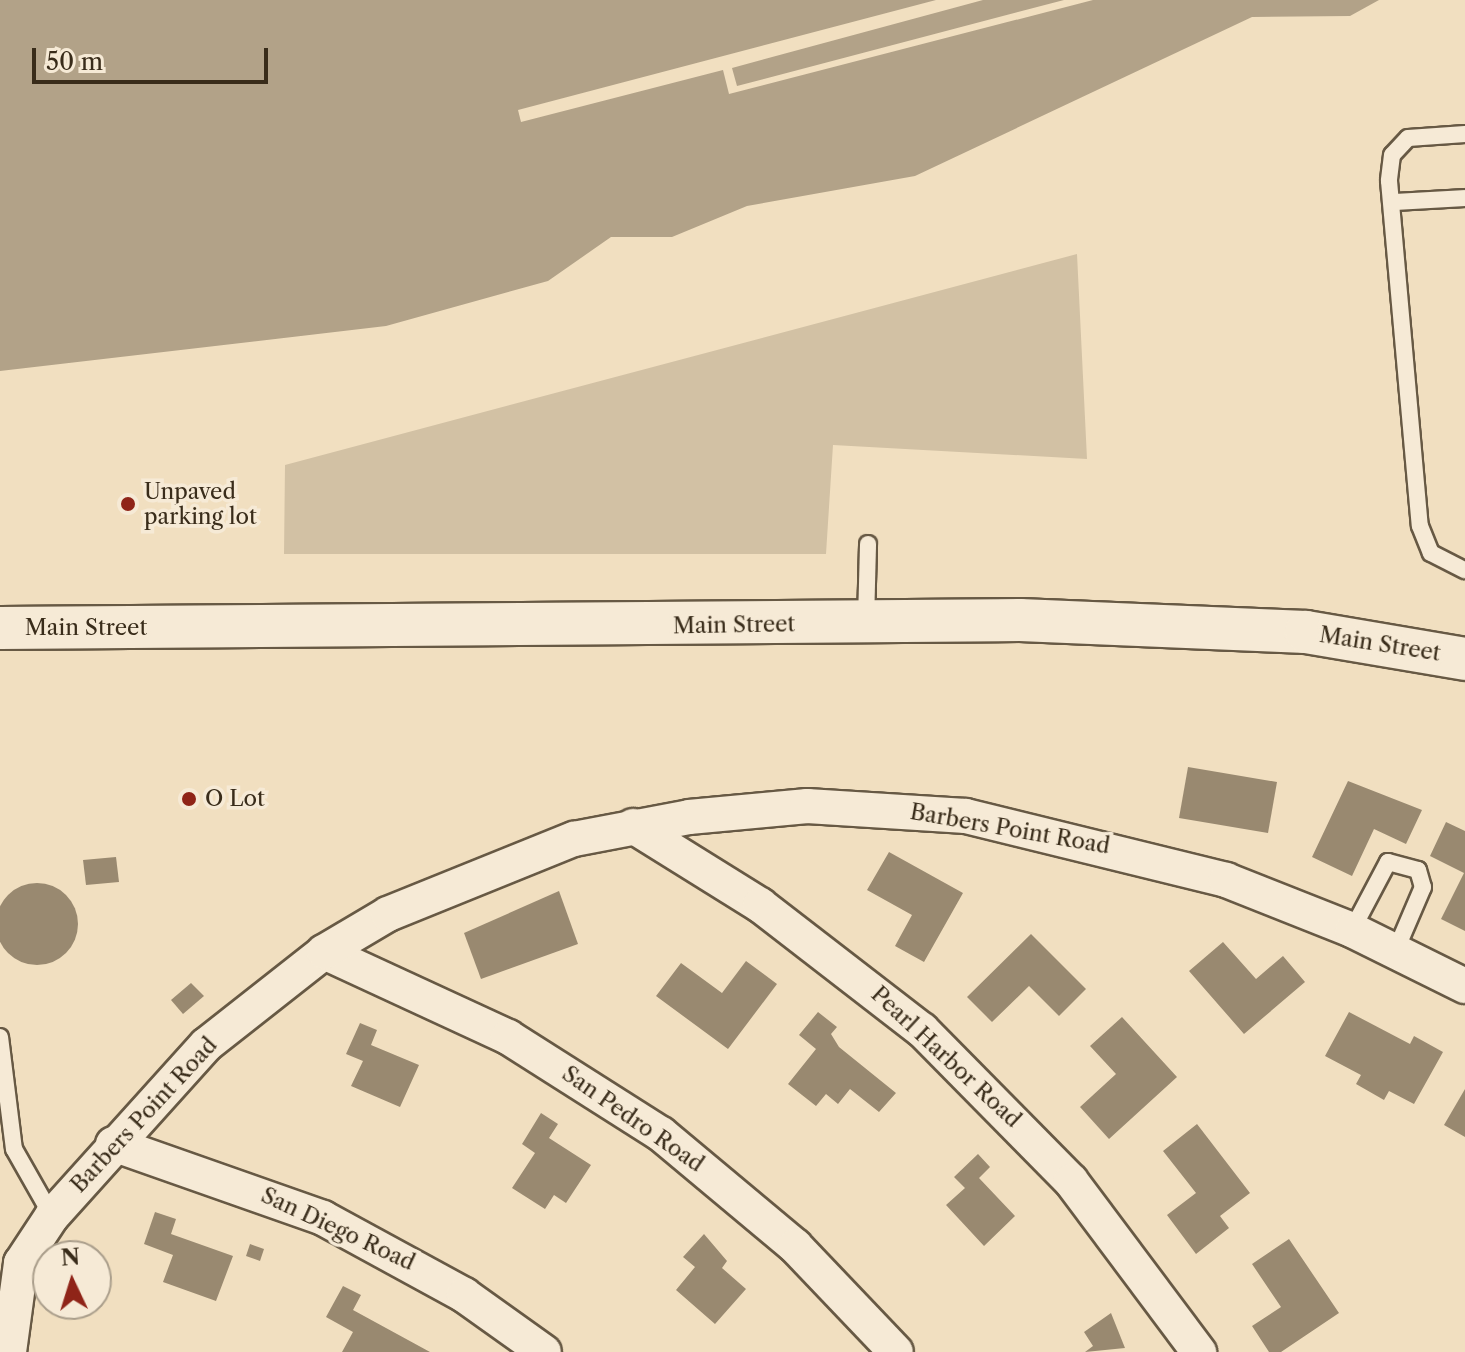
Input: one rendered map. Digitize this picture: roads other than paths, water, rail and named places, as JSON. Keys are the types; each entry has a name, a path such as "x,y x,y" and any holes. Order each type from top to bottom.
{"street":[{"name":"Main Street","path":"0,628 866,622 1306,632 1465,659"},
{"name":"Barbers Point Road","path":"9,1352 4,1313 21,1263 52,1216 113,1144 206,1045 324,952 443,887 633,826 807,806 966,816 1143,855 1352,930 1465,986"},
{"name":"Pearl Harbor Road","path":"633,826 760,905 932,1039 1071,1181 1199,1352"},
{"name":"San Pedro Road","path":"324,952 508,1037 661,1134 795,1246 896,1352"},
{"name":"San Diego Road","path":"113,1144 323,1218 464,1295 544,1352"}],"lane":[{"path":"1465,134 1408,138 1392,155 1420,526 1431,553 1465,570"},
{"path":"1394,202 1465,198"},
{"path":"866,622 868,544"},
{"path":"1352,930 1383,868 1406,864 1418,870 1423,887 1396,950"},
{"path":"0,1037 14,1149 52,1216"}],"place":[{"name":"Unpaved parking lot","path":"128,504"},
{"name":"O Lot","path":"189,799"}]}
